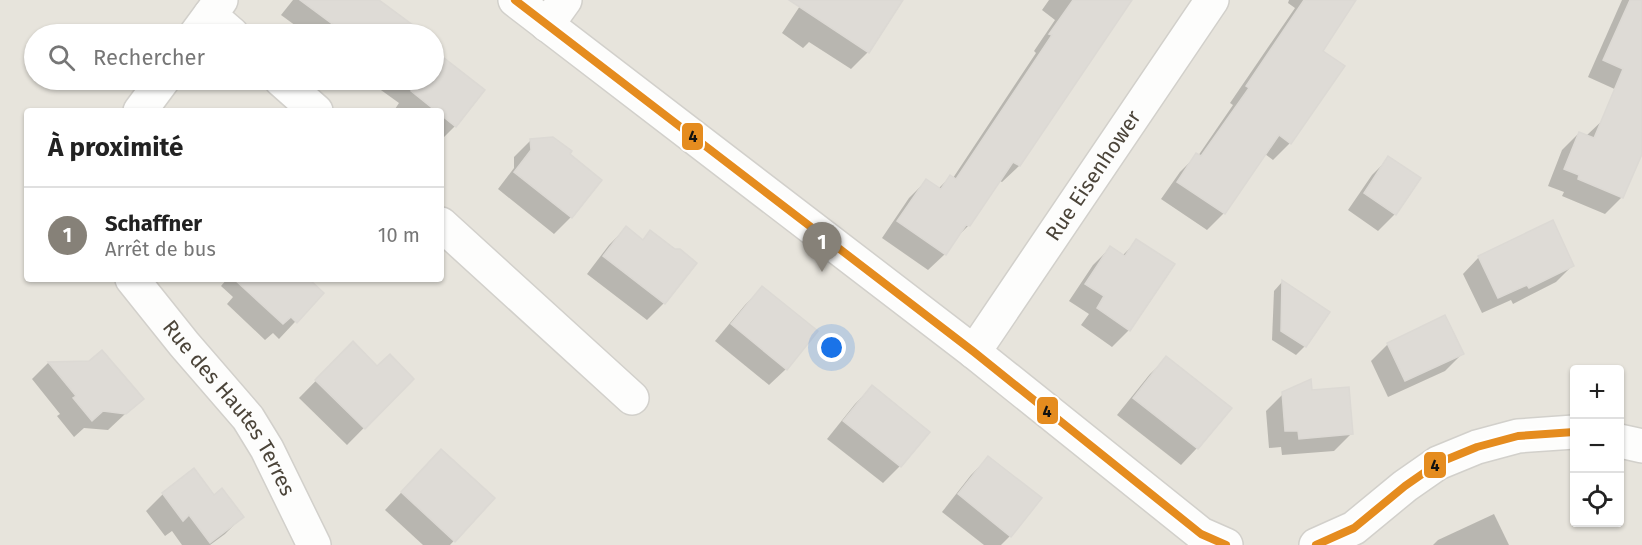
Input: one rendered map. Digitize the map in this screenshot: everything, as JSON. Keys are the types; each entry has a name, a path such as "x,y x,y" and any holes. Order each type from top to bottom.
{"street":[{"path":"515,0 556,13 1201,534 1226,545"},
{"name":"Rue Eisenhower","path":"974,352 1212,0"},
{"path":"142,108 156,90"},
{"path":"292,90 313,108"},
{"path":"444,227 632,398"},
{"name":"Rue des Hautes Terres","path":"134,282 248,418 267,450 314,545"},
{"path":"1327,543 1354,528 1405,486 1438,464 1477,447 1518,436 1570,432"},
{"path":"1624,442 1642,446"}],"shaded area":[{"path":"0,0 1642,0 1642,545 0,545"}],"building":[{"path":"300,0 379,0 411,24 332,24"},
{"path":"789,0 903,0 869,53"},
{"path":"1073,0 1132,0 1020,166 1013,162 970,226 966,225 946,255 897,221 926,179 941,189 950,175 956,179"},
{"path":"1304,0 1356,0 1323,51 1345,66 1291,144 1279,135 1225,214 1177,182 1196,153 1201,156 1249,88 1246,86"},
{"path":"1630,0 1642,0 1642,154 1623,198 1578,179 1579,175 1564,169 1579,132 1594,138 1623,69 1603,60"},
{"path":"444,58 485,90 456,127 444,117 444,108 432,108 411,91 444,90"},
{"path":"553,137 572,151 570,154 602,180 572,218 514,172 531,150 530,139"},
{"path":"1388,156 1421,178 1396,215 1364,193"},
{"path":"1553,220 1574,266 1529,288 1527,285 1498,298 1478,256"},
{"path":"626,226 643,240 650,230 697,263 665,304 603,256"},
{"path":"1136,239 1175,264 1130,331 1097,308 1104,296 1085,284 1110,246 1125,256"},
{"path":"1282,280 1330,312 1306,347 1281,331"},
{"path":"237,282 312,282 324,293 297,323 291,317 283,324"},
{"path":"762,286 818,331 787,370 731,324"},
{"path":"1445,315 1464,354 1405,381 1387,343"},
{"path":"353,341 377,366 390,354 414,379 365,429 315,380"},
{"path":"102,350 144,399 126,414 103,411 92,421 73,398 76,396 48,362 89,361"},
{"path":"1166,356 1232,408 1198,449 1133,398"},
{"path":"1311,379 1312,390 1349,387 1353,434 1299,439 1298,431 1285,431 1282,392"},
{"path":"872,385 930,432 901,467 843,421"},
{"path":"441,449 495,498 455,542 401,492"},
{"path":"988,456 1042,498 1011,537 958,494"},
{"path":"194,468 214,495 222,488 244,517 210,543 189,515 183,521 162,493"}],"transit line":[{"name":"4","path":"515,0 974,352 1201,534 1226,545"},
{"name":"4","path":"1316,545 1354,528 1405,486 1438,463 1477,447 1518,436 1570,432"}],"place":[{"name":"Schaffner","path":"822,272"}]}
